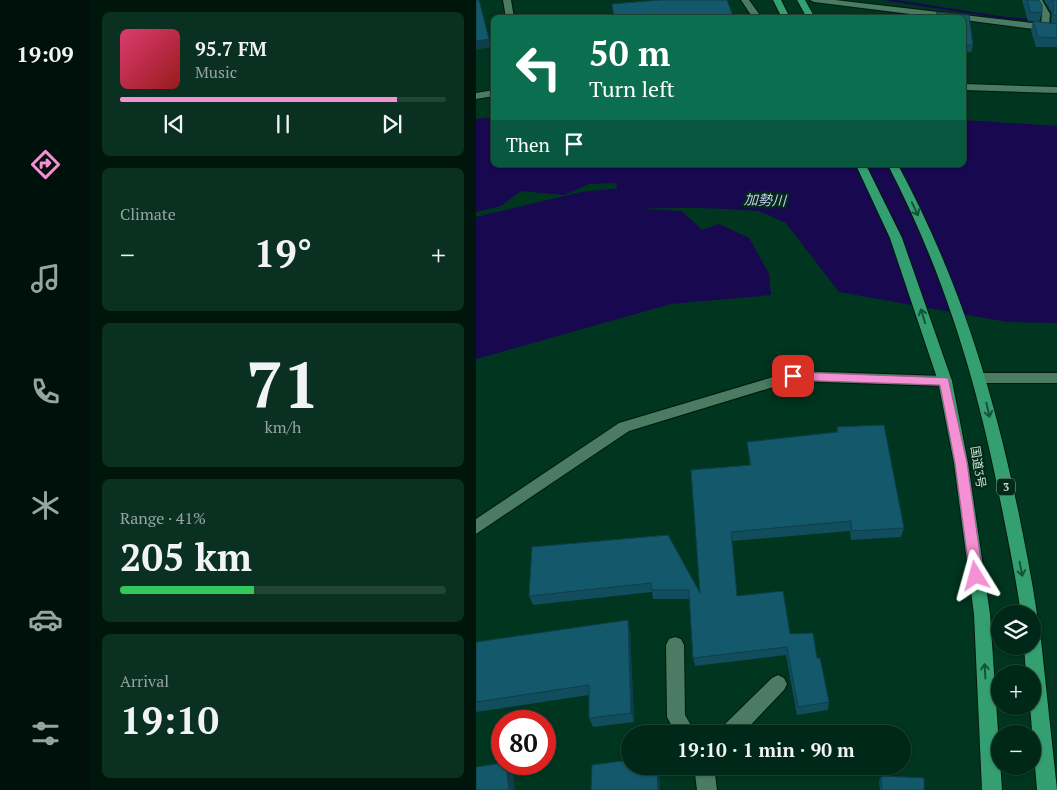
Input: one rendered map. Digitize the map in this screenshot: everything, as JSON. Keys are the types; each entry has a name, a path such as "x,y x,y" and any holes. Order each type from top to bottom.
{"highway":[{"path":"777,0 784,15"},
{"path":"801,1 809,15"},
{"name":"国道3号","path":"862,167 896,238 916,292 944,381 961,463 982,614 992,790"},
{"name":"国道3号","path":"895,167 930,240 981,378 1005,485 1027,605"},
{"path":"1034,655 1047,790"}],"street":[{"path":"507,0 510,15"},
{"path":"745,0 756,15"},
{"path":"814,0 942,15"},
{"path":"1038,0 1046,14 1045,27"},
{"path":"966,18 1057,30"},
{"path":"966,87 1057,90"},
{"path":"476,96 491,94"},
{"path":"476,527 624,427 793,376 944,381"},
{"path":"981,378 1057,378"},
{"path":"675,645 676,717 681,725"},
{"path":"738,725 778,684"},
{"path":"705,775 707,790"}],"water":[{"path":"491,117 491,167 966,167 966,120 1057,126 1057,323 1007,322 839,292 786,223 715,192 671,187 618,191 616,183 589,184 564,195 521,191 501,206 476,212 476,119"},
{"path":"613,207 682,211 702,230 719,224 749,238 769,274 771,295 671,304 476,359 476,226"}],"building":[{"path":"476,0 479,0 489,39 476,41"},
{"path":"661,0 727,0 733,15 614,15 612,4"},
{"path":"1027,0 1039,0 1042,5 1042,13 1030,12"},
{"path":"1052,0 1057,0 1057,16 1053,15 1054,4"},
{"path":"937,12 969,15 973,45 966,45 966,15 936,15"},
{"path":"1033,21 1057,24 1057,38 1038,37"},
{"path":"884,425 904,528 852,531 851,521 731,532 737,596 783,591 790,634 813,633 817,658 820,658 829,702 798,707 787,647 693,658 689,590 652,590 651,583 529,596 532,547 668,535 700,593 691,470 751,465 747,442 838,432 837,427"},
{"path":"628,620 631,713 589,718 589,685 476,702 476,642"},
{"path":"621,761 621,775 657,775 658,790 591,790 592,765"},
{"path":"491,765 491,775 507,775 509,790 476,790 476,767"},
{"path":"881,776 924,778 924,790 882,790"}],"waterway":[{"path":"888,0 999,17 1057,23"},
{"name":"加勢川","path":"476,230 563,207 639,197 683,196 795,201"}],"route":[{"path":"793,376 944,381 961,463 976,576"}]}
